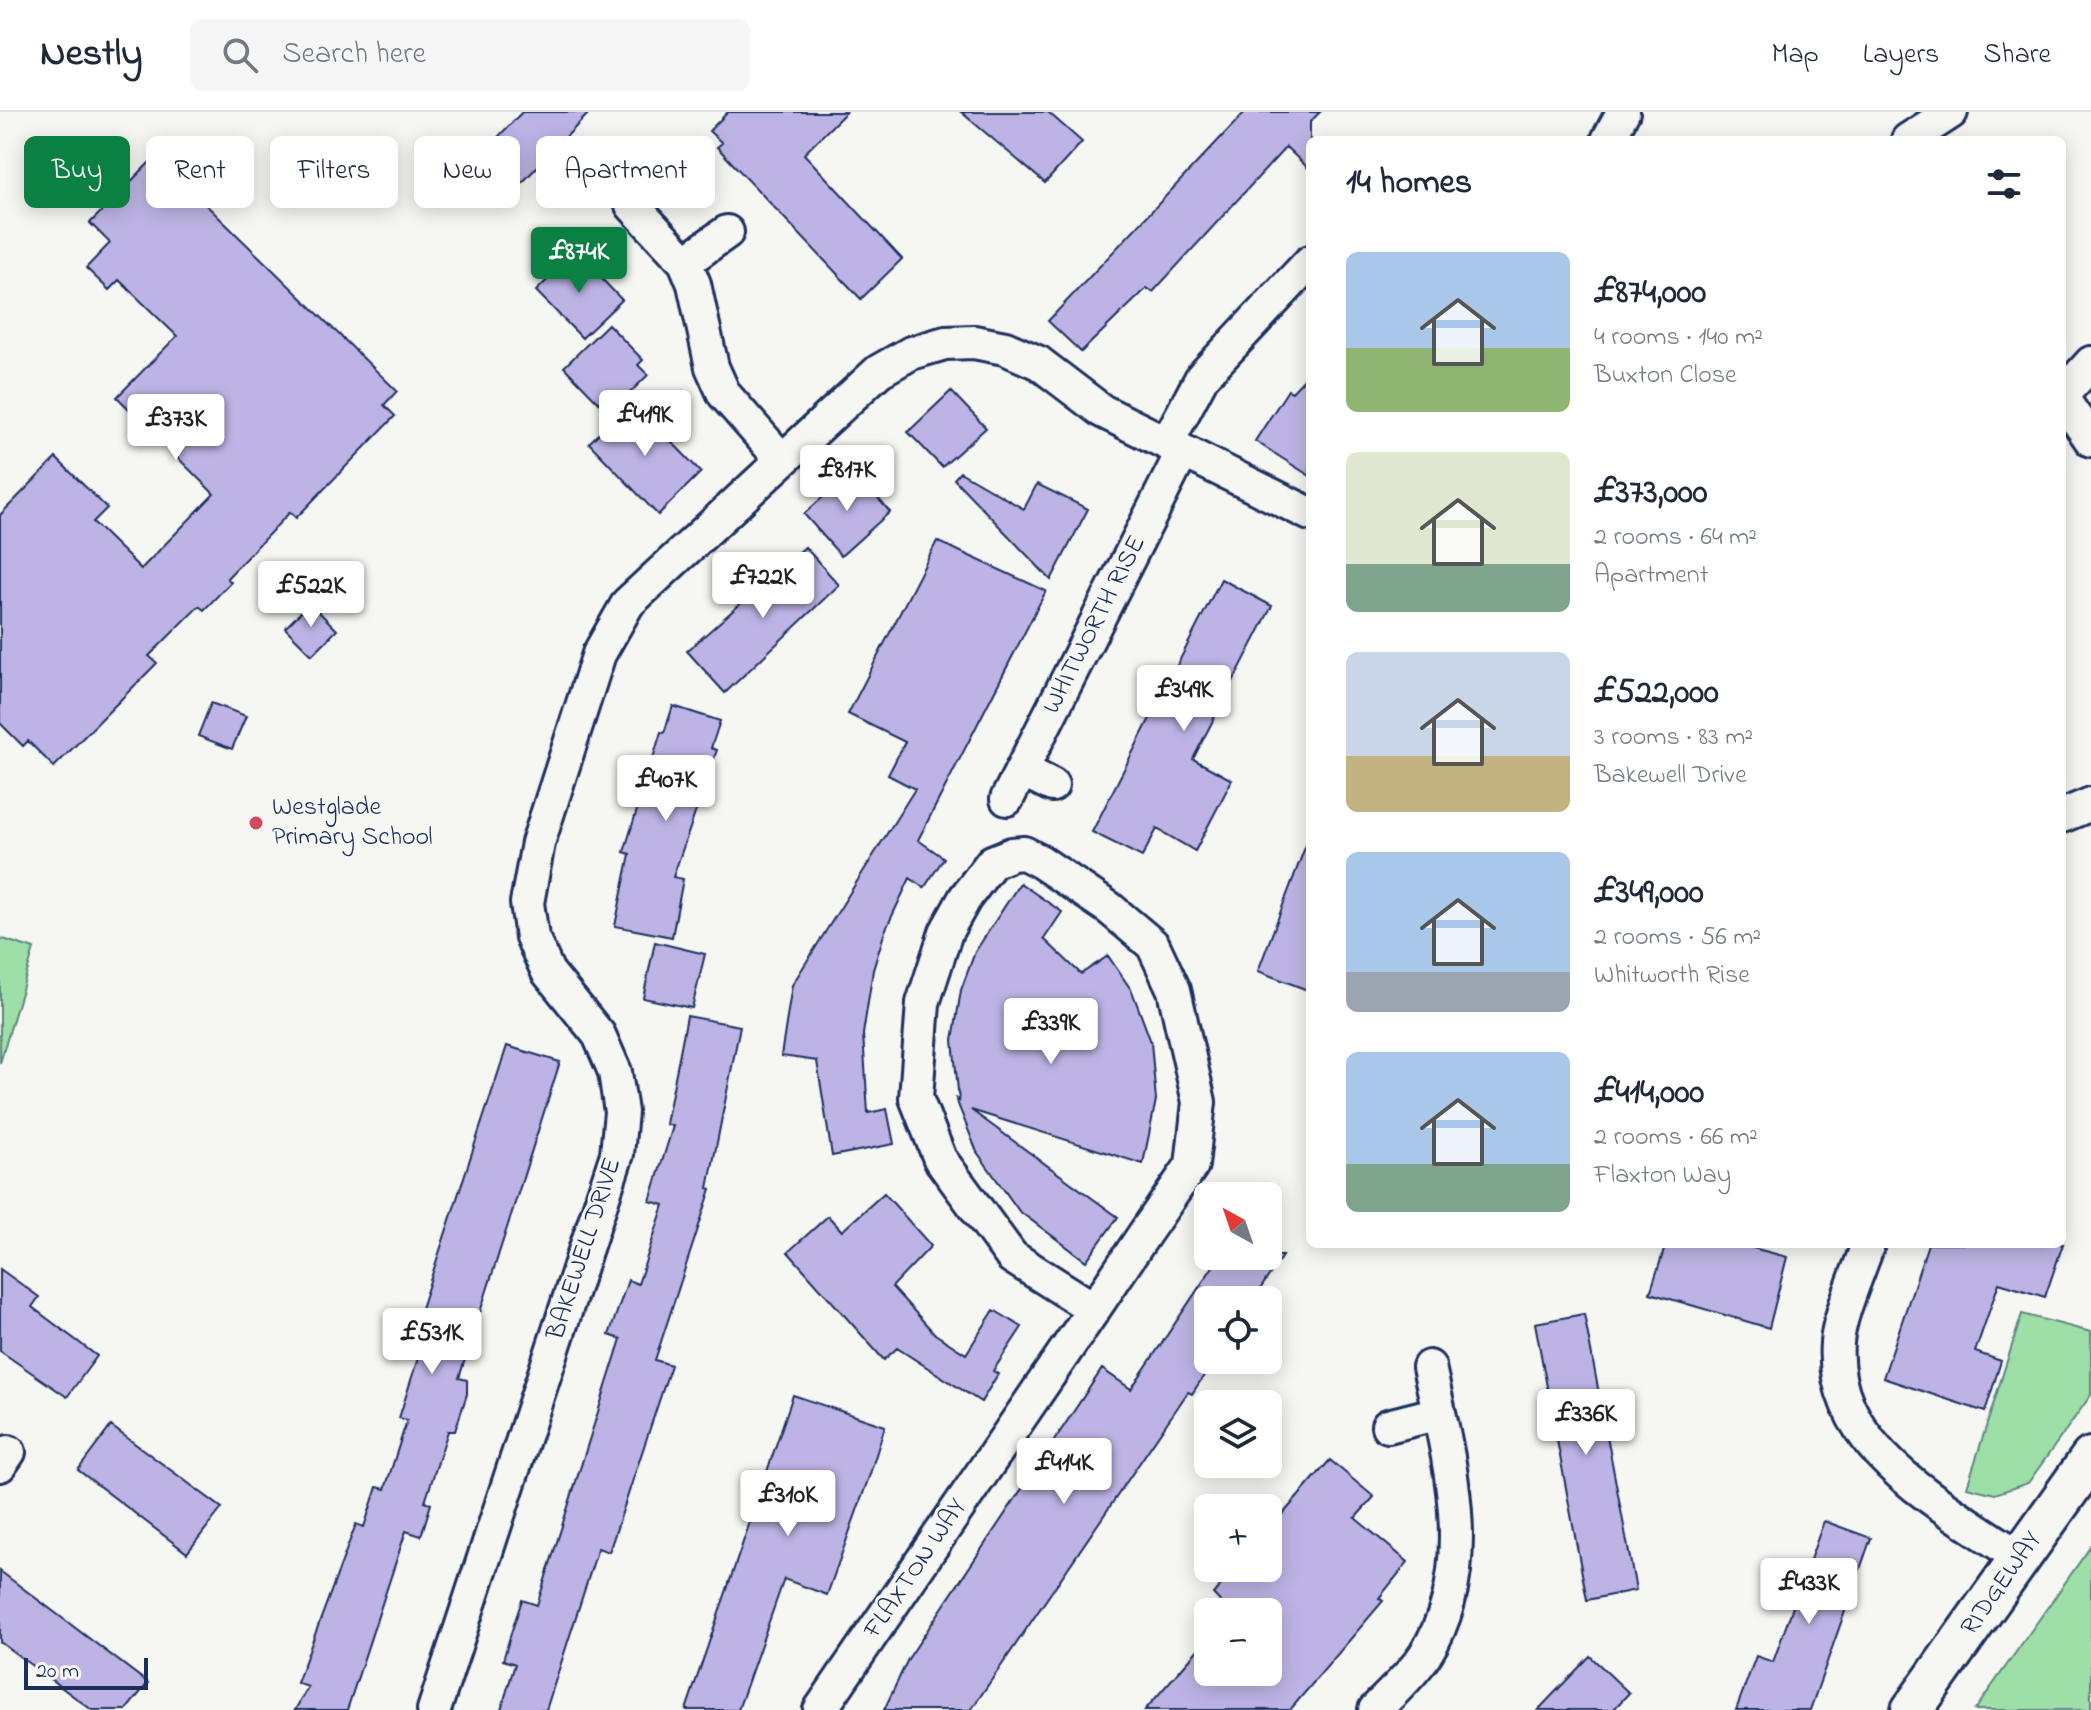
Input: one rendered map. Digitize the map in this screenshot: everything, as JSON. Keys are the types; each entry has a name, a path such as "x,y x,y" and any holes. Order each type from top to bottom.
{"street":[{"path":"1610,136 1623,112"},
{"path":"1914,136 1951,112"},
{"path":"635,208 685,262 694,284 712,367 724,394 782,460"},
{"path":"685,262 727,232"},
{"name":"WHITWORTH RISE","path":"1007,799 1175,447 1202,377 1306,266"},
{"name":"BAKEWELL DRIVE","path":"434,1710 617,1154 621,1112 615,1072 599,1035 548,972 532,937 527,903 538,843 599,654 628,603 879,371 911,353 945,343 974,342 1017,353 1039,363 1102,411 1175,447"},
{"path":"2066,392 2091,363"},
{"path":"2066,403 2091,440"},
{"path":"1175,447 1306,512"},
{"path":"1022,770 1052,785"},
{"path":"2066,814 2091,804"},
{"name":"FLAXTON WAY","path":"820,1710 1094,1309 1192,1165 1199,1102 1174,990 1153,945 1109,908 1041,862 1024,853 1012,854 992,862 965,898 946,932 923,1003 916,1098 940,1159 1012,1257 1094,1309"},
{"path":"1867,1248 1837,1341 1840,1385 1856,1426 1886,1461 2020,1558"},
{"path":"1375,1710 1425,1656 1449,1602 1456,1558 1455,1506 1429,1367"},
{"path":"1388,1426 1439,1413"},
{"name":"RIDGEWAY","path":"1912,1710 2091,1458"}],"green space":[{"path":"0,938 34,949 0,1063"},
{"path":"2022,1314 2091,1332 2091,1395 2028,1483 1995,1494 1967,1487"},
{"path":"2091,1546 2091,1710 1975,1710"}],"building":[{"path":"522,112 590,112 567,136 536,136 536,168 520,185 520,136 499,136"},
{"path":"728,112 846,112 804,154 902,259 861,299 717,147 722,143 709,131"},
{"path":"961,112 1048,112 1082,142 1045,183"},
{"path":"1245,112 1320,112 1310,122 1310,136 1306,136 1306,166 1286,147 1153,292 1147,288 1081,352 1048,321"},
{"path":"146,166 146,208 209,208 397,391 384,405 395,416 296,518 290,512 227,578 231,582 204,610 199,606 149,656 157,663 54,767 28,741 23,746 0,723 0,515 56,458 107,508 93,522 141,569 214,494 117,397 177,336 119,280 109,290 86,268 110,243 90,223 105,208 130,208 130,182"},
{"path":"576,252 622,300 582,338 536,291"},
{"path":"608,324 643,360 638,365 648,375 609,413 564,367"},
{"path":"1306,377 1306,473 1255,441 1288,390 1292,392"},
{"path":"951,391 986,428 942,467 908,432"},
{"path":"632,401 701,472 658,515 589,443"},
{"path":"853,470 890,512 841,556 804,514"},
{"path":"960,472 1024,509 1037,484 1088,509 1051,580 954,479"},
{"path":"937,541 1046,591 918,840 944,858 924,888 910,878 885,931 873,970 863,1034 868,1113 887,1109 894,1144 832,1156 817,1061 781,1056 792,985 915,789 888,775 905,742 848,714"},
{"path":"805,547 839,585 725,693 687,651"},
{"path":"1221,579 1272,606 1193,759 1232,780 1195,851 1157,829 1142,857 1092,832"},
{"path":"310,603 337,630 312,655 285,628"},
{"path":"211,703 246,716 232,749 198,736"},
{"path":"673,706 720,721 711,748 717,750 673,877 683,879 672,937 615,926 630,854 624,852 661,732 664,733"},
{"path":"1306,845 1306,989 1258,971"},
{"path":"1020,883 1062,912 1044,939 1081,974 1108,956 1132,991 1151,1042 1156,1100 1143,1164 971,1110 1118,1217 1086,1261 1019,1211 977,1152 956,1099 959,1101 953,1040 961,990 975,952"},
{"path":"655,942 705,954 692,1008 643,998"},
{"path":"687,1016 740,1026 708,1188 711,1189 655,1360 671,1365 609,1552 598,1548 546,1710 501,1710 515,1664 503,1660 512,1630 522,1600 537,1605 621,1339 609,1335 628,1280 638,1284 664,1205 650,1201 673,1126 666,1124"},
{"path":"507,1046 560,1062 459,1378 467,1380 467,1394 455,1431 448,1431 425,1502 431,1504 421,1536 406,1531 347,1710 295,1710 308,1687 297,1683 356,1524 364,1527 377,1487 385,1489 407,1420 399,1418 418,1358 406,1354"},
{"path":"884,1193 931,1246 892,1287 935,1334 966,1354 994,1310 1022,1327 993,1371 998,1374 981,1402 897,1348 884,1360 788,1252 828,1216 842,1231"},
{"path":"1665,1248 1753,1248 1787,1257 1769,1328 1650,1293"},
{"path":"1927,1248 2062,1248 2045,1297 1999,1283 1975,1352 2001,1361 1985,1412 1883,1378"},
{"path":"0,1269 39,1297 32,1307 97,1356 67,1397 0,1351"},
{"path":"1211,1270 1273,1270 1262,1286 1200,1286"},
{"path":"1194,1295 1194,1374 1205,1374 1192,1394 1188,1392 971,1710 884,1710 908,1659 1102,1369 1131,1389"},
{"path":"1584,1314 1636,1590 1587,1600 1535,1323"},
{"path":"793,1395 885,1426 870,1474 827,1595 784,1579 738,1710 686,1710"},
{"path":"111,1426 222,1508 187,1553 78,1470"},
{"path":"1330,1460 1374,1497 1355,1518 1408,1562 1379,1598 1383,1601 1290,1710 1145,1710 1194,1654 1194,1686 1282,1686 1282,1598 1217,1598 1213,1594 1224,1582 1282,1582 1282,1515"},
{"path":"1824,1521 1871,1538 1810,1710 1736,1710 1756,1656 1773,1662"},
{"path":"0,1571 148,1683 126,1710 92,1710 0,1642"},
{"path":"1590,1656 1629,1693 1613,1710 1538,1710"}],"place":[{"name":"Westglade Primary School","path":"256,823"}]}
